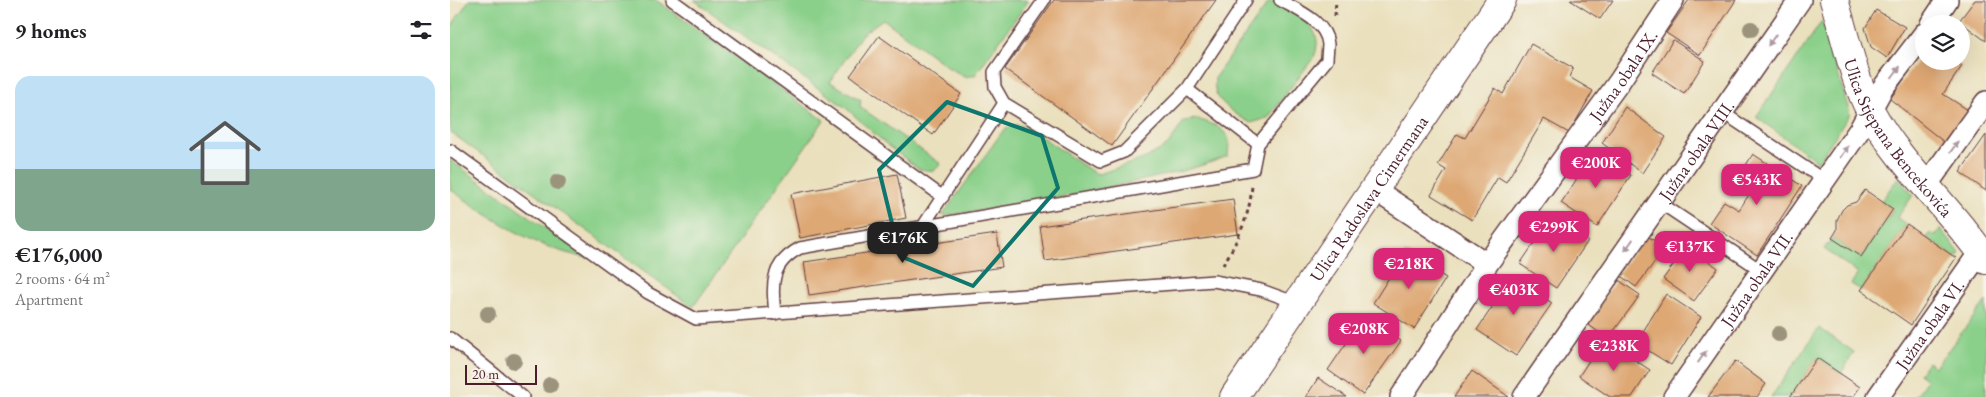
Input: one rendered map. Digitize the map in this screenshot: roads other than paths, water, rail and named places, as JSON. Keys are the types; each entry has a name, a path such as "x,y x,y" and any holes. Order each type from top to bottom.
{"street":[{"name":"Ulica Radoslava Cimermana","path":"1234,397 1502,0"},
{"name":"Južna obala IX.","path":"1401,397 1487,264 1618,82 1673,0"},
{"name":"Južna obala VIII.","path":"1524,397 1800,0"},
{"name":"Ulica Stjepana Bencekovića","path":"1834,0 1871,112 1892,143 1983,256"},
{"path":"1937,15 1947,0"},
{"name":"Južna obala VII.","path":"1674,397 1871,112 1882,90 1915,46"},
{"path":"1926,186 1986,102"},
{"path":"1375,190 1487,264"},
{"name":"Južna obala VI.","path":"1878,397 1983,256"}],"lane":[{"path":"672,0 943,197"},
{"path":"1044,0 994,72 995,87 1004,103 1101,161 1124,152 1187,89 1246,0"},
{"path":"775,314 772,283 787,255 800,248 1253,169 1258,144 1326,60 1328,43 1323,30 1311,18 1280,0"},
{"path":"1187,89 1258,144"},
{"path":"923,226 1004,103"},
{"path":"1722,112 1824,180"},
{"path":"450,150 648,293 696,319 1214,281 1261,290 1297,303"},
{"path":"1659,202 1762,271"},
{"path":"450,338 523,397"}]}
